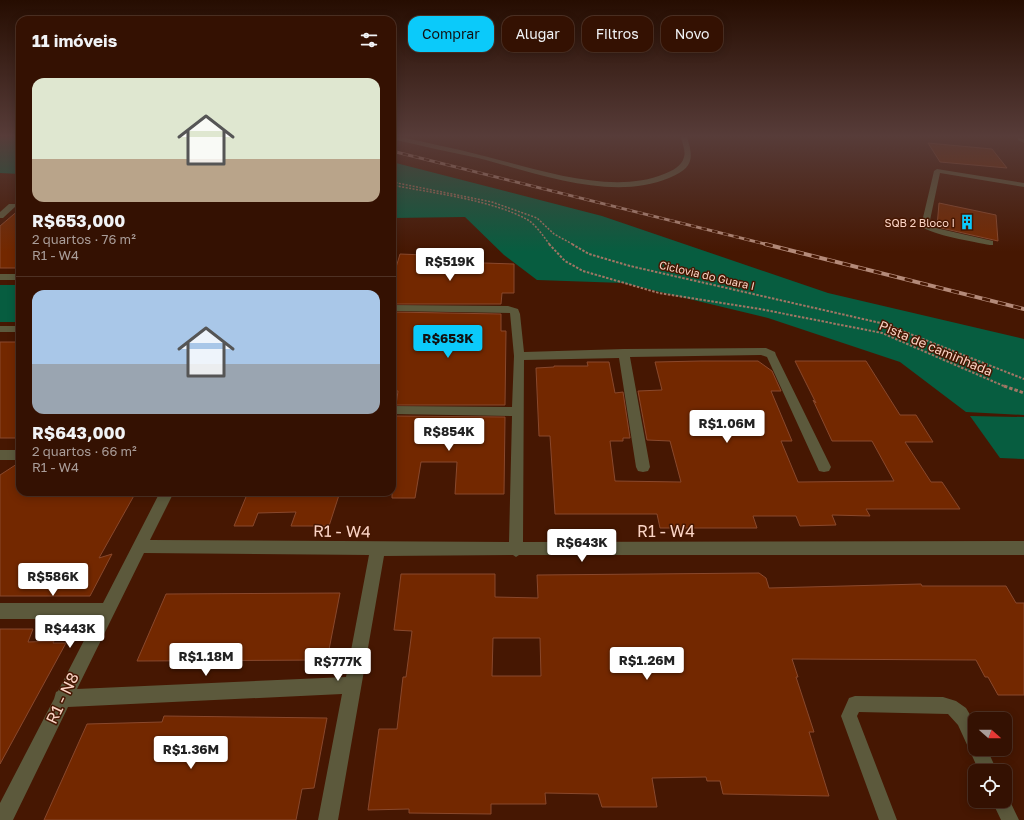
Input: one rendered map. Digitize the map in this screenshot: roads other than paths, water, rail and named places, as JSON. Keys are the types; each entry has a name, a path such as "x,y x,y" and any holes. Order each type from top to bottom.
{"street":[{"path":"558,175 593,183 637,184 658,180 667,175"},
{"path":"0,216 12,206"},
{"path":"0,277 16,277"},
{"path":"396,308 508,309 514,311 519,356 516,550"},
{"path":"0,329 16,329"},
{"path":"519,356 762,351 771,355 824,467"},
{"path":"624,354 643,467"},
{"path":"396,410 519,412"},
{"path":"0,455 16,455"},
{"name":"R1 - N8","path":"2,820 62,698 165,496"},
{"name":"R1 - W4","path":"140,546 378,550 1024,548"},
{"path":"328,820 378,550"},
{"path":"0,611 106,611"},
{"path":"62,698 352,685"}],"lane":[{"path":"936,175 925,226 933,230 990,243"},
{"path":"964,175 1024,185"},
{"path":"888,820 849,716 850,710 854,704 952,706 962,714 968,728"},
{"path":"1004,808 1010,820"}],"railway":[{"path":"489,175 767,244"},
{"path":"767,244 1024,309"}],"place":[{"name":"SQB 2 Bloco I","path":"967,222"}]}
